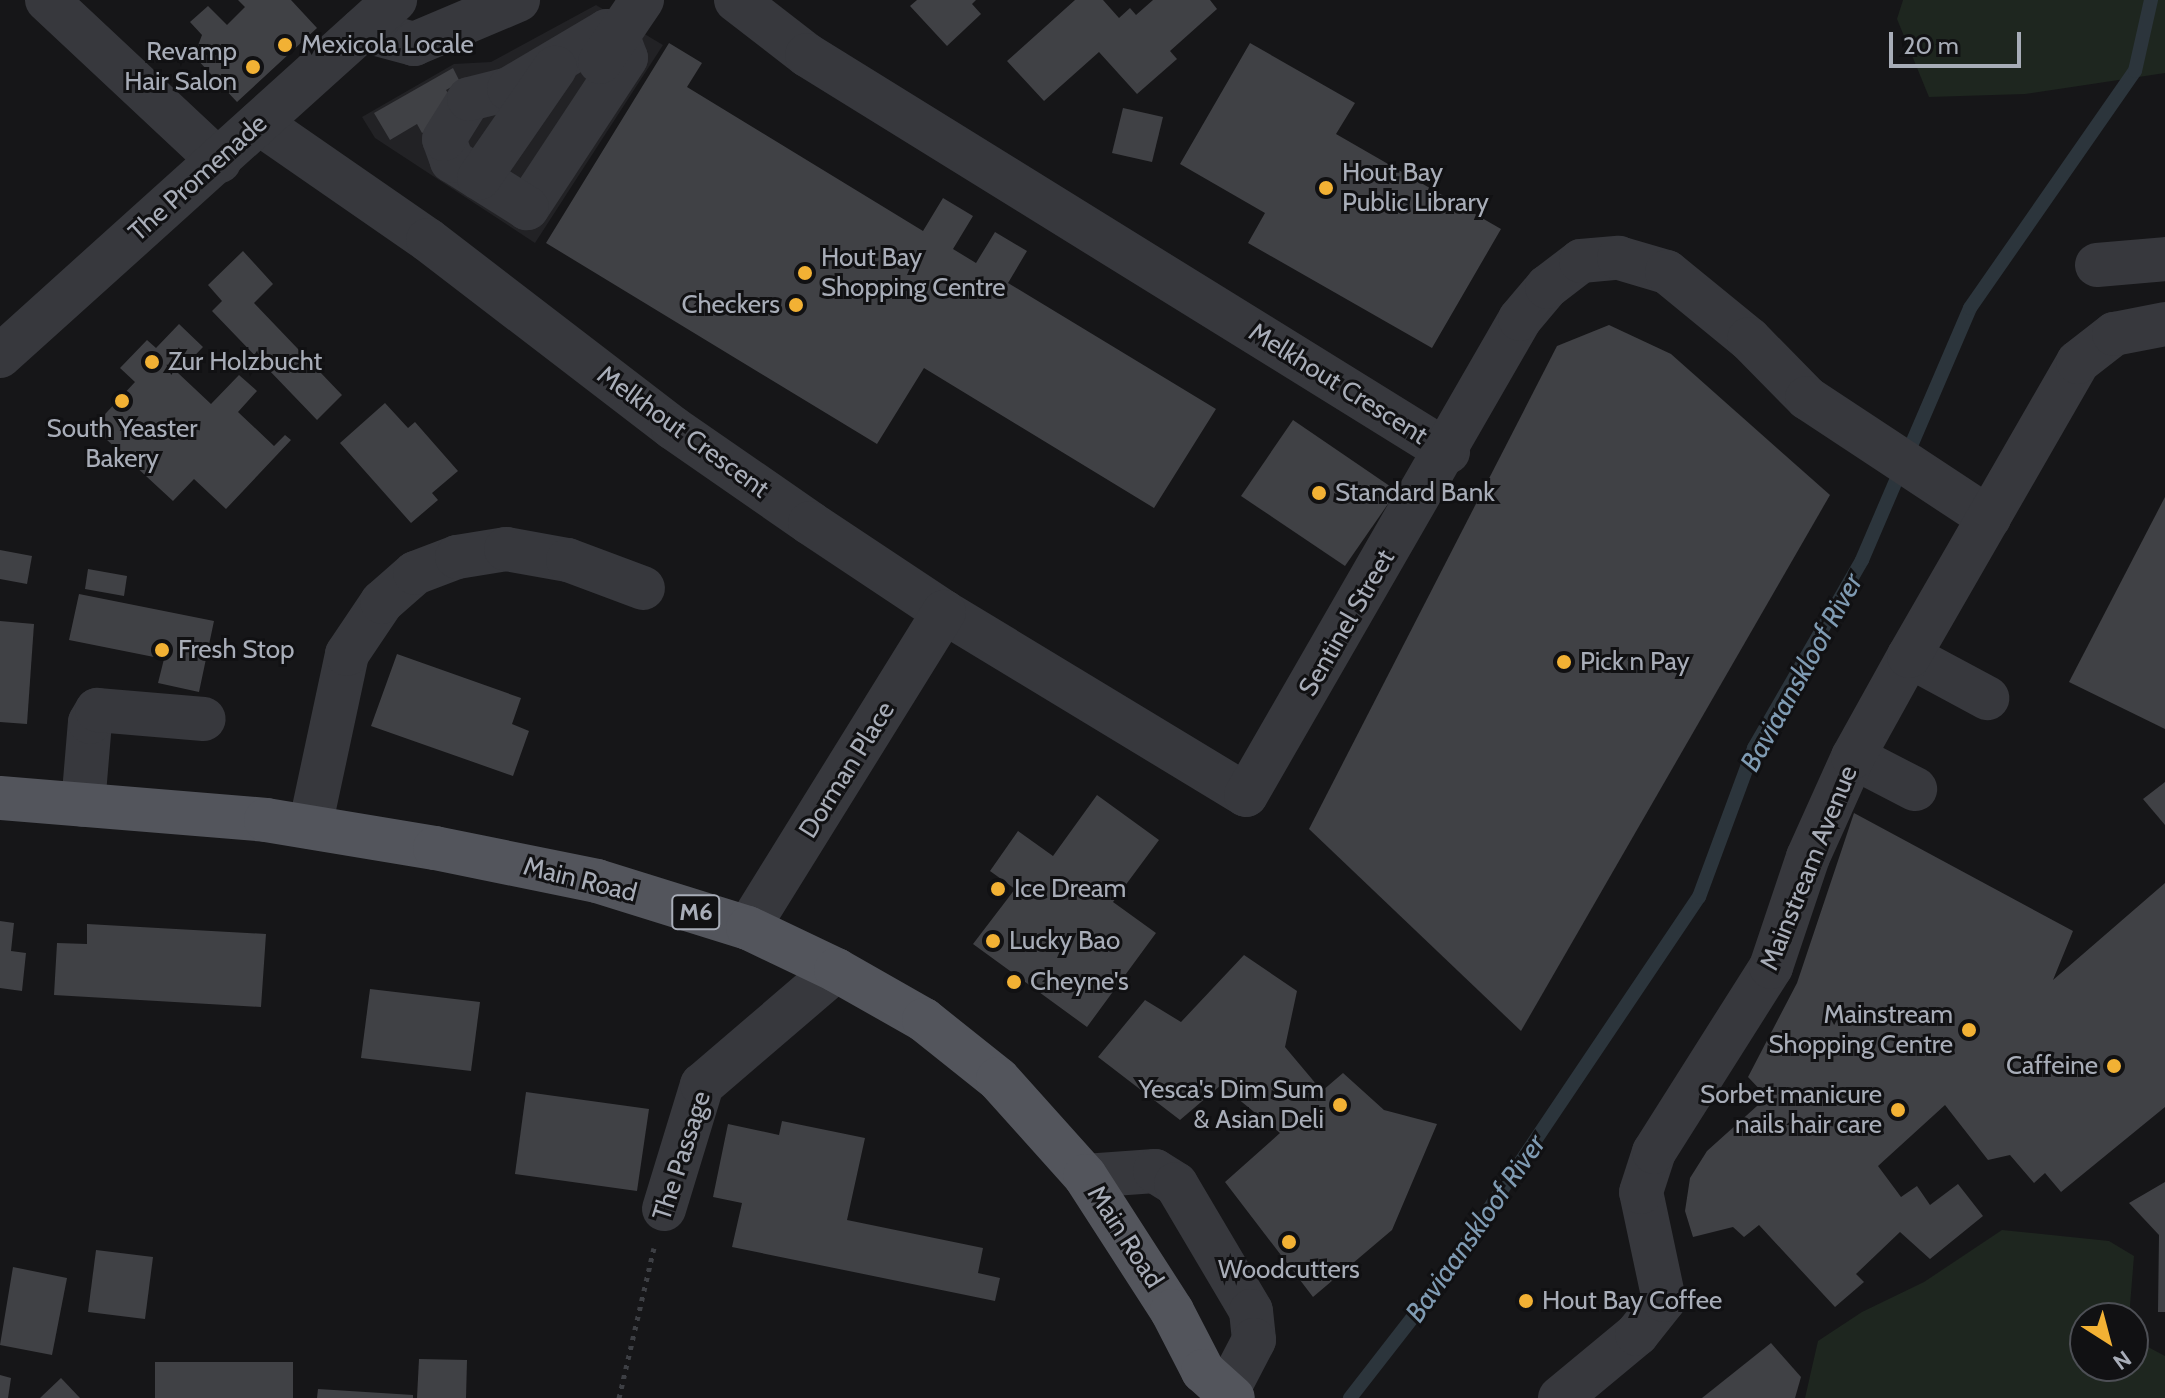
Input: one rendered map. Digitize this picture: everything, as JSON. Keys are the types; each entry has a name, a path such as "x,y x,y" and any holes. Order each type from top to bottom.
{"main road":[{"name":"Main Road","path":"0,798 310,827 597,881 748,928 836,970 924,1020 998,1079 1085,1176 1172,1311 1216,1389"}],"street":[{"path":"47,0 219,161"},
{"name":"The Promenade","path":"0,356 395,0"},
{"path":"362,30 414,44 518,0"},
{"path":"618,37 607,31 562,57 494,187 618,37 642,0"},
{"name":"Melkhout Crescent","path":"736,0 807,55 1448,452 1520,319 1547,287 1581,261 1619,258 1667,272 1749,339 1807,398 1989,518"},
{"name":"Melkhout Crescent","path":"259,123 428,240 673,428 944,612 1246,795"},
{"path":"2097,265 2165,259"},
{"name":"Mainstream Avenue","path":"1560,1398 1637,1334 1664,1300 1664,1281 1648,1238 1641,1192 1669,1125 1784,975 1808,857 1853,757 1909,656 2078,362 2114,334 2165,324"},
{"name":"Sentinel Street","path":"1246,795 1448,452"},
{"path":"310,827 347,654 382,602 415,573 457,557 506,549 568,560 643,588"},
{"name":"Dorman Place","path":"748,928 944,612"},
{"path":"1909,656 1987,698"},
{"path":"83,805 90,722 97,710 204,719"},
{"path":"1853,757 1915,789"},
{"name":"The Passage","path":"664,1209 702,1085 836,970"},
{"path":"1085,1176 1155,1171 1176,1184 1251,1311 1254,1340 1216,1389"}],"path":[{"name":"The Passage","path":"619,1398 664,1209"}],"shaded area":[{"path":"1903,0 2165,0 2165,73 2025,94 1929,97 1897,19"},
{"path":"596,5 663,45 535,243 375,138 362,117 454,64 491,62"},
{"path":"2002,1230 2109,1241 2134,1256 2130,1302 2069,1302 2069,1382 2149,1382 2149,1348 2165,1356 2165,1398 1805,1398 1818,1341 1862,1312 1924,1282"}],"building":[{"path":"238,0 291,0 317,28 237,102 194,56 202,35 190,22 208,6 227,25 245,7"},
{"path":"917,0 976,0 972,4 981,14 947,46 910,6"},
{"path":"1075,0 1103,0 1119,18 1130,8 1136,15 1153,0 1210,0 1217,9 1170,51 1177,59 1137,94 1099,52 1044,101 1007,61"},
{"name":"Hout Bay Shopping Centre","path":"669,43 702,63 687,87 923,231 943,198 973,216 953,249 976,263 995,232 1027,251 1008,283 1216,409 1154,508 924,368 877,444 546,243"},
{"name":"Hout Bay Public Library","path":"1250,43 1355,103 1336,134 1501,229 1432,348 1248,243 1265,213 1180,164"},
{"path":"453,68 460,82 446,90 459,111 422,133 417,124 390,140 374,113"},
{"path":"1123,108 1163,117 1152,162 1112,153"},
{"path":"243,251 273,284 254,303 342,395 317,420 212,311 222,301 208,285"},
{"path":"179,324 203,347 178,373 211,404 239,375 257,391 238,412 274,446 285,435 291,440 226,509 194,479 173,501 93,427 135,382 120,368 147,340 156,348"},
{"name":"Pick n Pay","path":"1609,325 1671,354 1830,495 1521,1031 1309,829 1557,346"},
{"path":"385,403 408,428 415,422 458,471 432,493 438,500 411,523 340,443"},
{"name":"Standard Bank","path":"1293,420 1397,491 1345,566 1241,496"},
{"path":"2165,497 2165,729 2069,682"},
{"path":"0,550 32,556 27,584 0,579"},
{"path":"88,569 127,576 124,596 85,589"},
{"name":"Fresh Stop","path":"79,594 214,621 199,692 158,683 164,659 69,640"},
{"path":"0,621 34,624 27,724 0,722"},
{"path":"397,654 521,698 512,724 529,731 513,776 371,726"},
{"path":"2165,782 2165,825 2143,799"},
{"path":"1097,795 1159,840 1113,902 1156,933 1087,1027 973,944 1015,889 990,871 1018,831 1053,856"},
{"name":"Mainstream Shopping Centre","path":"1854,813 2073,931 2053,980 2165,883 2165,1107 2061,1192 2045,1173 2034,1183 2010,1155 1988,1160 1945,1105 1878,1166 1901,1197 1917,1186 1930,1205 1958,1184 1983,1216 1930,1259 1900,1232 1856,1274 1864,1282 1835,1307 1759,1225 1744,1237 1733,1227 1693,1237 1685,1211 1690,1178 1707,1151 1767,1097 1748,1077 1797,983"},
{"path":"0,921 14,923 11,951 26,953 22,991 0,988"},
{"path":"87,924 266,934 261,1007 54,995 57,943 87,944"},
{"path":"1244,955 1297,991 1285,1047 1322,1091 1343,1073 1384,1110 1437,1124 1392,1230 1313,1297 1225,1182 1280,1133 1221,1085 1180,1120 1098,1057 1145,1000 1181,1022"},
{"path":"370,989 480,1002 471,1071 361,1058"},
{"path":"526,1092 649,1109 637,1191 515,1174"},
{"path":"782,1121 865,1138 847,1220 983,1248 978,1273 1000,1278 995,1301 732,1247 742,1203 713,1197 728,1124 779,1135"},
{"path":"2165,1182 2165,1312 2158,1312 2159,1235 2129,1203"},
{"path":"96,1250 153,1257 145,1319 88,1312"},
{"path":"13,1267 67,1278 52,1355 0,1345"},
{"path":"1771,1343 1801,1377 1795,1398 1702,1398"},
{"path":"419,1359 467,1360 466,1398 417,1398"},
{"path":"155,1362 293,1362 293,1398 155,1398"},
{"path":"0,1375 11,1378 8,1398 0,1398"},
{"path":"61,1378 80,1398 40,1398"},
{"path":"318,1389 413,1395 413,1398 317,1398"}],"waterway":[{"name":"Baviaanskloof River","path":"1350,1398 1438,1285 1699,897 1754,748 1862,560 1970,308 2135,71 2151,0"}],"place":[{"name":"Mexicola Locale","path":"285,45"},
{"name":"Revamp Hair Salon","path":"253,67"},
{"name":"Hout Bay Public Library","path":"1326,188"},
{"name":"Hout Bay Shopping Centre","path":"805,273"},
{"name":"Checkers","path":"796,305"},
{"name":"Zur Holzbucht","path":"152,362"},
{"name":"South Yeaster Bakery","path":"122,401"},
{"name":"Standard Bank","path":"1319,493"},
{"name":"Fresh Stop","path":"162,650"},
{"name":"Pick n Pay","path":"1564,662"},
{"name":"Ice Dream","path":"998,889"},
{"name":"Lucky Bao","path":"993,941"},
{"name":"Cheyne's","path":"1014,982"},
{"name":"Mainstream Shopping Centre","path":"1969,1030"},
{"name":"Caffeine","path":"2114,1066"},
{"name":"Yesca's Dim Sum & Asian Deli","path":"1340,1105"},
{"name":"Sorbet manicure nails hair care","path":"1898,1110"},
{"name":"Woodcutters","path":"1289,1242"},
{"name":"Hout Bay Coffee","path":"1526,1301"}]}
